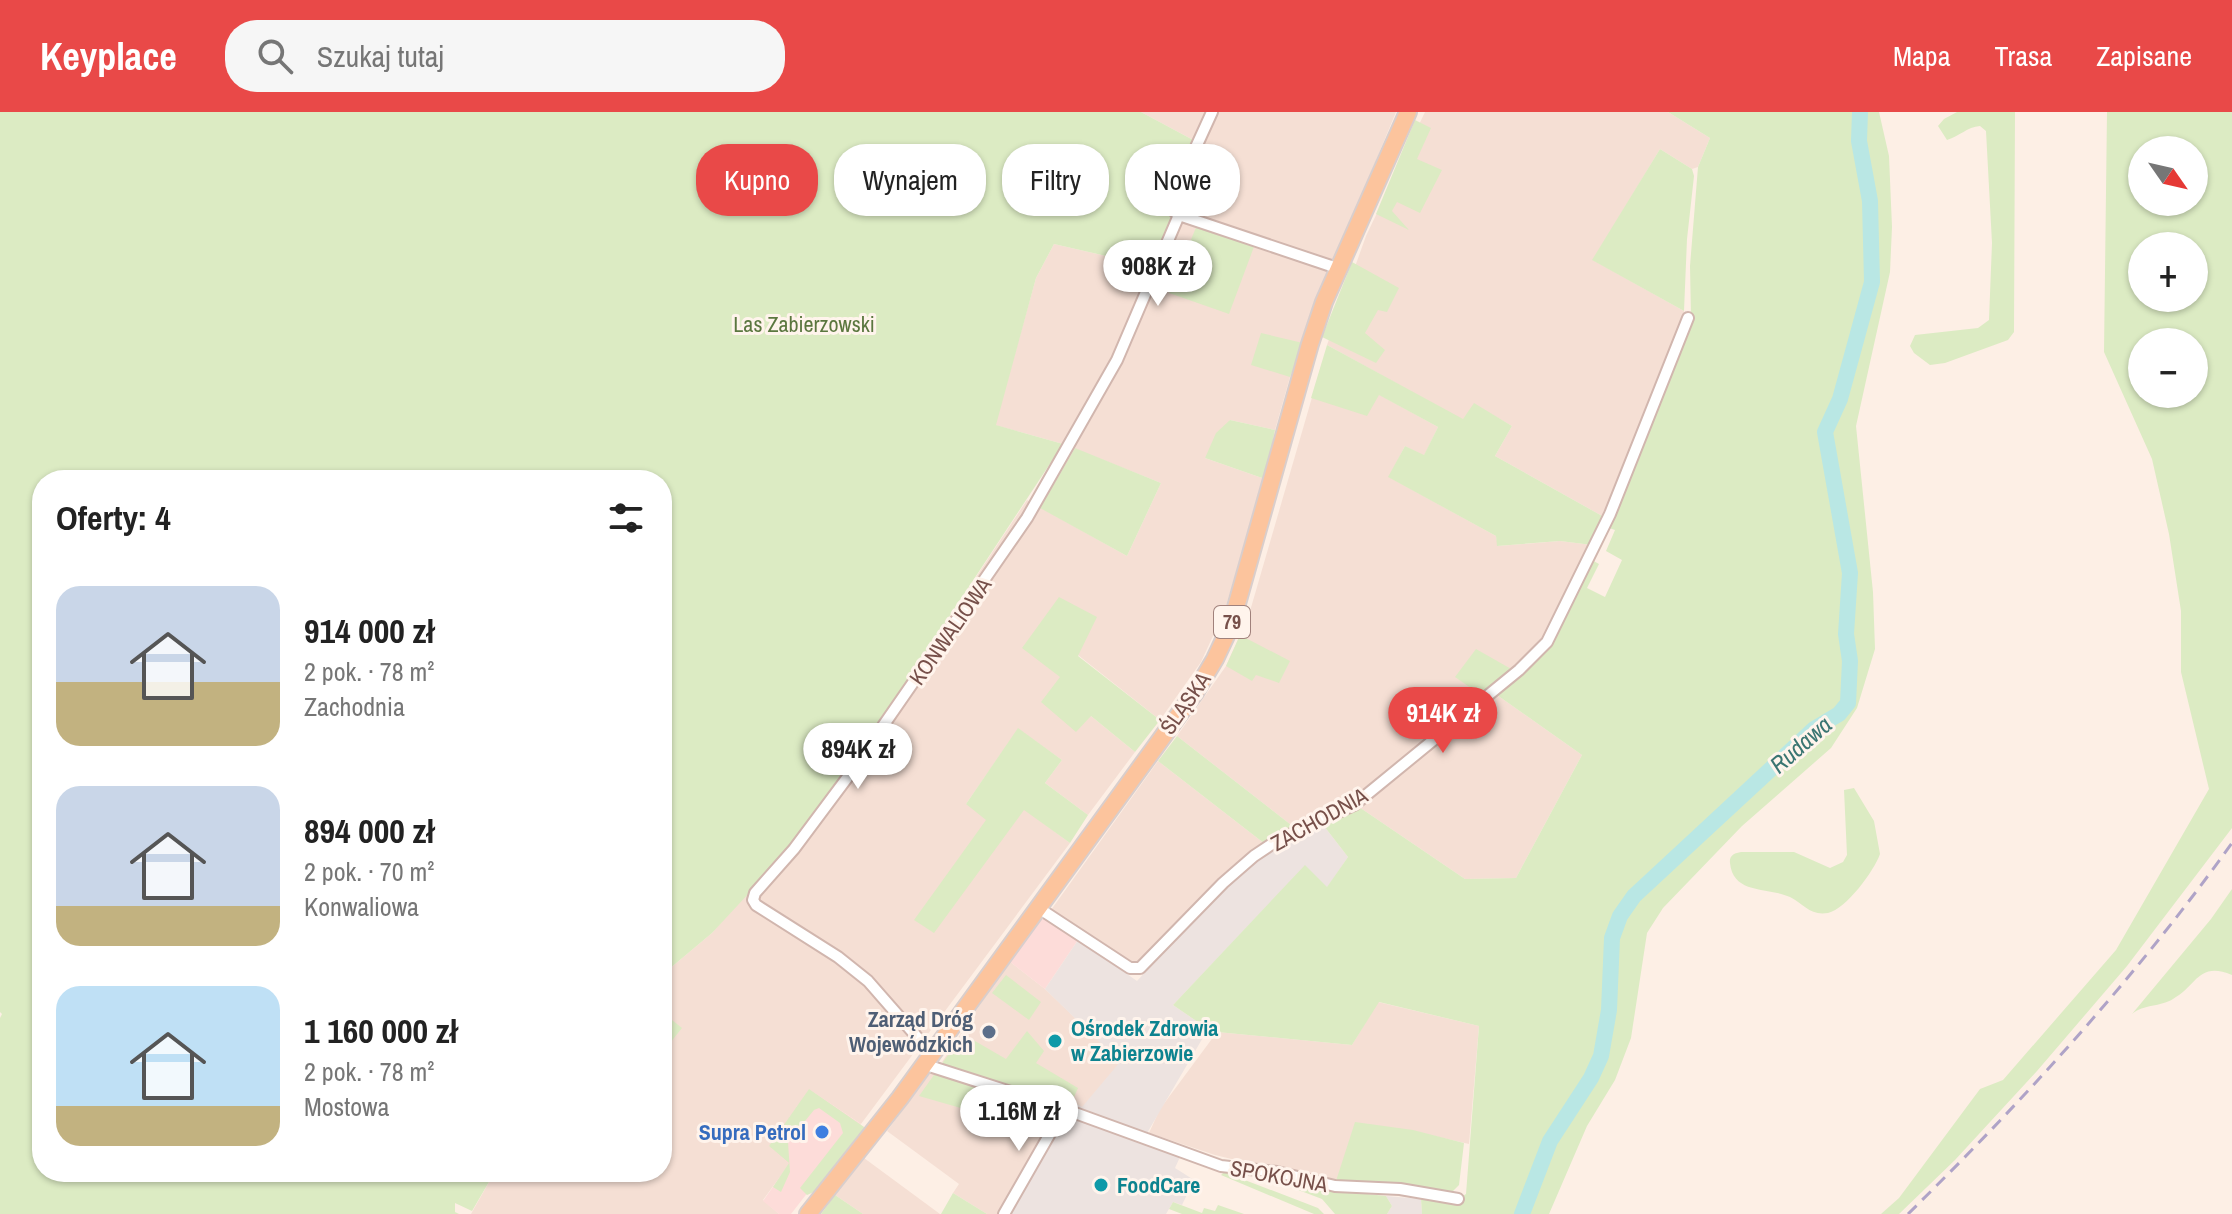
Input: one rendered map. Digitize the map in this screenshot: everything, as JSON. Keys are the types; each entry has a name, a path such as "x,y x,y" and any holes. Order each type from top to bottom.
{"main road":[{"name":"ŚLĄSKA","path":"808,1214 858,1152 1196,691 1221,648 1249,564 1310,344 1337,268 1408,112"}],"street":[{"name":"KONWALIOWA","path":"1197,144 1212,112"},
{"name":"KONWALIOWA","path":"927,1058 868,981 838,957 764,912 753,900 755,893 794,849 860,760 1027,518 1117,360 1179,216"},
{"path":"1182,216 1337,268"},
{"name":"ZACHODNIA","path":"1037,907 1130,968 1140,968 1223,883 1254,856 1278,840 1354,805 1519,670 1547,642 1610,514 1688,318"},
{"name":"SPOKOJNA","path":"927,1058 1221,1166 1277,1172 1335,1186 1400,1189 1458,1199"},
{"path":"1004,1214 1064,1109"}],"shaded area":[{"path":"1141,112 1396,112 1331,269 1290,377 1275,430 1230,420 1205,458 1265,479 1224,612 1201,662 1160,720 1078,655 1061,677 1091,716 1135,752 1088,815 1045,783 1062,760 1018,729 966,804 1024,809 1070,843 861,1124 810,1090 790,1163 763,1200 779,1214 471,1214 489,1182 672,1182 672,1040 681,1028 672,1020 672,967 712,933 833,793 1027,500 1127,556 1161,483 1063,444 995,425 1036,278 1054,244 1158,268 1178,217 1175,216 1240,216 1240,144 1194,144 1195,141"},
{"path":"1425,112 1668,112 1710,138 1698,167 1692,169 1660,149 1593,260 1684,311 1683,324 1604,517 1495,456 1512,426 1474,404 1463,420 1327,345 1366,236"},
{"path":"1322,363 1438,427 1424,456 1405,446 1389,477 1496,536 1498,546 1560,541 1592,545 1544,638 1532,654 1481,695 1487,701 1497,695 1582,755 1516,878 1465,879 1359,807 1295,828 1177,736 1226,666 1248,618"},
{"path":"1158,761 1265,844 1139,966 1051,910"},
{"path":"1324,826 1348,857 1327,888 1305,866 1173,1005 1208,1029 1143,1140 1180,1157 1175,1168 1194,1180 1182,1205 1173,1202 1166,1214 1011,1214 1073,1102 1082,1107 1120,1062 1045,989 1078,940 1137,981 1223,888 1275,847"},
{"path":"1041,915 1078,940 1045,989 1009,961"},
{"path":"1009,961 1045,989 1121,1062 1082,1108 1073,1102 1071,1104 942,1062"},
{"path":"1378,1002 1479,1026 1469,1144 1413,1131 1335,1184 1215,1155 1149,1133 1160,1109 1217,1032 1352,1045"},
{"path":"931,1072 1057,1113 999,1214 987,1214 953,1193 959,1184 887,1131"},
{"path":"809,1089 861,1124 791,1214 779,1214 763,1201 789,1164 769,1146"},
{"path":"864,1158 940,1214 863,1214 835,1195"},
{"path":"1386,1196 1421,1199 1422,1214 1387,1214 1392,1206"}],"green space":[{"name":"Las Zabierzowski","path":"0,112 1141,112 1195,141 1194,144 1125,144 1125,216 1178,217 1154,267 1054,244 1036,278 996,425 1063,444 833,793 790,849 712,933 672,967 672,470 32,470 32,1182 489,1182 472,1211 455,1203 455,1212 459,1214 0,1214"},
{"path":"1668,112 1879,112 1889,156 1890,272 1856,426 1873,592 1875,649 1857,708 1831,748 1742,826 1663,908 1647,933 1631,1038 1615,1080 1587,1126 1549,1214 1422,1214 1421,1199 1454,1202 1466,1194 1479,1026 1379,1002 1352,1045 1217,1032 1173,1005 1305,865 1327,887 1348,857 1324,826 1359,807 1465,879 1516,878 1582,755 1497,695 1552,643 1590,559 1599,564 1587,588 1605,597 1622,560 1606,551 1615,530 1609,528 1687,336 1691,317 1690,266 1698,167 1710,138"},
{"path":"1957,112 2015,112 2014,332 2008,340 1945,363 1930,365 1910,346 1915,335 1978,328 1989,320 1992,243 1986,131 1980,126 1975,127 1947,140 1938,126"},
{"path":"2107,112 2232,112 2232,828 2127,966 2037,1071 1955,1160 1899,1214 1881,1214 1899,1198 1980,1089 2003,1080 2116,950 2209,789 2181,672 2181,611 2169,534 2152,459 2129,408 2208,408 2208,328 2128,328 2128,406 2104,352"},
{"path":"1415,120 1431,128 1417,159 1442,170 1420,213 1397,202 1392,211 1409,230 1376,214"},
{"path":"1660,149 1692,169 1694,176 1684,311 1592,260"},
{"path":"1197,225 1255,244 1229,314 1169,293"},
{"path":"1352,262 1399,288 1387,312 1378,310 1365,333 1385,350 1376,363 1322,337"},
{"path":"1261,333 1303,343 1290,377 1251,365"},
{"path":"1327,345 1463,419 1474,403 1512,426 1495,456 1604,517 1592,545 1560,541 1497,546 1496,536 1388,477 1405,446 1424,455 1438,427 1379,395 1367,416 1311,398"},
{"path":"1230,420 1275,430 1265,479 1205,458 1216,433"},
{"path":"1075,448 1161,483 1127,556 1040,508"},
{"path":"1059,597 1097,617 1078,656 1160,720 1135,752 1091,716 1076,732 1041,702 1060,677 1022,648"},
{"path":"1240,635 1290,661 1279,683 1256,675 1252,681 1226,666"},
{"path":"1476,649 1513,670 1481,695 1455,677"},
{"path":"1018,728 1062,760 1045,783 1088,815 1070,843 1024,810 934,933 914,920 986,820 966,804"},
{"path":"1177,736 1295,828 1265,844 1158,761"},
{"path":"1854,788 1874,821 1880,854 1866,879 1843,904 1828,913 1816,913 1790,897 1753,888 1738,880 1730,858 1741,852 1794,852 1830,868 1843,862 1847,855 1844,790"},
{"path":"2232,889 2232,975 2221,971 2205,973 2173,999 2132,1014 2211,919"},
{"path":"1006,975 1041,1002 1029,1020 992,993"},
{"path":"672,1020 682,1028 672,1040"},
{"path":"1027,1031 1044,1051 1036,1063 1078,1088 1071,1104 995,1083 978,1113 919,1096 963,1034 1006,1059"},
{"path":"809,1089 867,1129 816,1191 807,1195 800,1188 843,1133 840,1123 819,1108 814,1110 788,1142 790,1172 781,1192 773,1187 789,1163 769,1146"},
{"path":"1355,1122 1413,1130 1464,1143 1459,1185 1452,1192 1440,1193 1335,1184"},
{"path":"1240,1168 1338,1191 1386,1196 1392,1206 1387,1214 1335,1214 1322,1199"},
{"path":"1224,1172 1318,1208 1324,1214 1314,1214 1221,1175"},
{"path":"953,1193 987,1214 941,1214"},
{"path":"835,1195 863,1214 821,1214"},
{"path":"1173,1202 1202,1213 1204,1208 1215,1211 1218,1205 1244,1214 1182,1214 1169,1209"}],"waterway":[{"name":"Rudawa","path":"1522,1214 1550,1141 1591,1078 1601,1056 1609,1010 1612,938 1620,916 1634,896 1814,729 1839,714 1848,703 1850,661 1846,634 1850,573 1825,432 1840,399 1872,282 1870,201 1859,141 1860,112"}],"railway":[{"path":"1908,1214 1995,1126 2078,1035 2157,941 2232,843"}],"place":[{"name":"Zarząd Dróg Wojewódzkich","path":"989,1032"},
{"name":"Ośrodek Zdrowia w Zabierzowie","path":"1055,1041"},
{"name":"Supra Petrol","path":"822,1132"},
{"name":"FoodCare","path":"1101,1185"}]}
